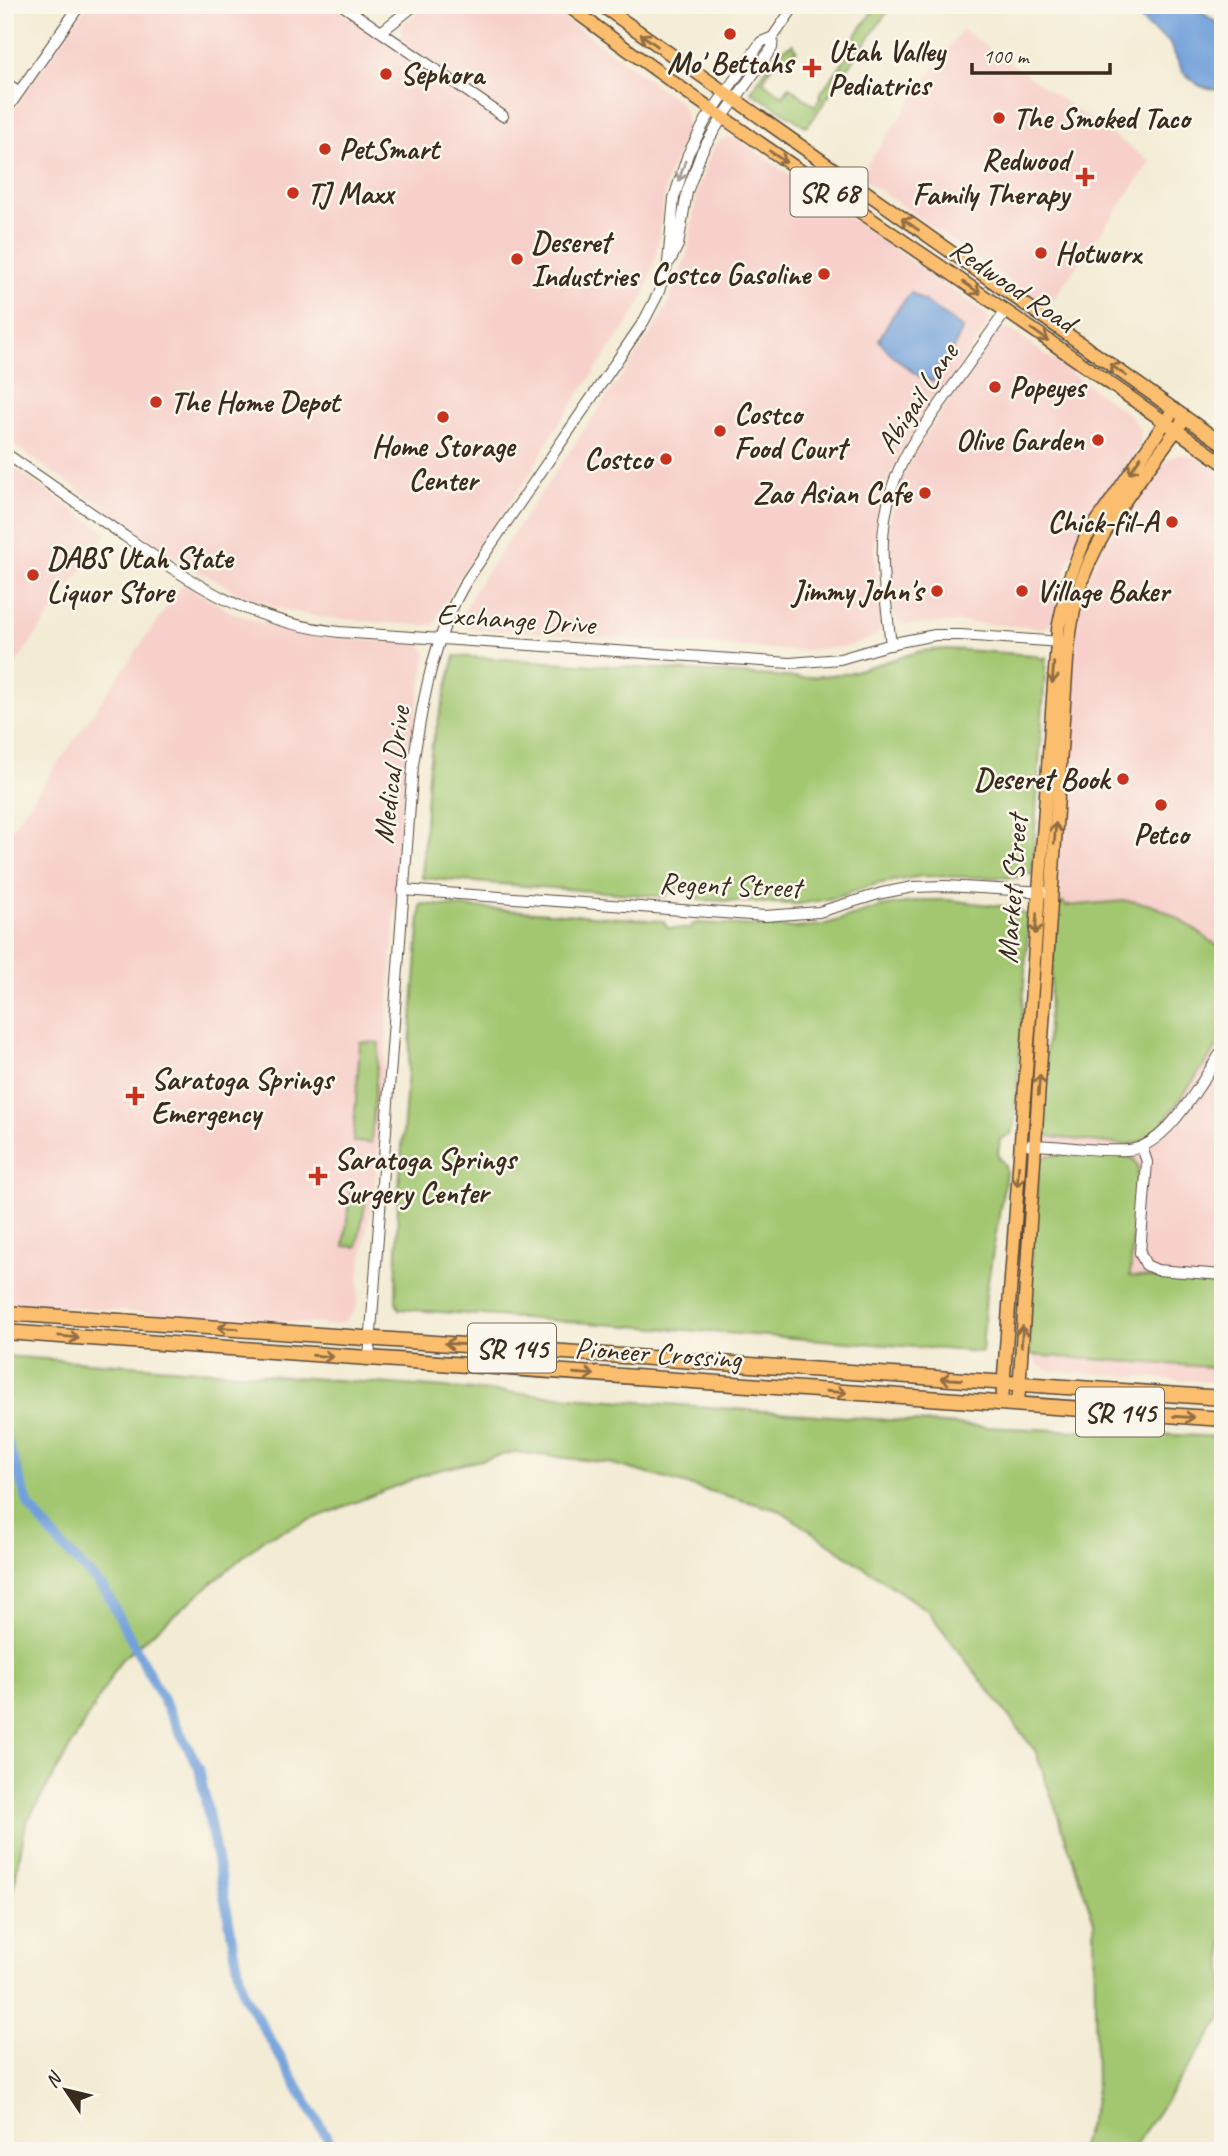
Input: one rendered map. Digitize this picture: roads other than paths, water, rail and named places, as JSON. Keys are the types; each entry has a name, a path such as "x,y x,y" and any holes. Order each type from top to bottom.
{"highway":[{"name":"Pioneer Crossing","path":"5,1313 1223,1398"},
{"name":"Pioneer Crossing","path":"5,1332 1223,1419"}],"main road":[{"name":"Redwood Road","path":"567,5 718,114 1223,463"},
{"name":"Redwood Road","path":"601,5 1223,444"},
{"name":"Market Street","path":"1002,1403 1038,893 1068,582 1085,539 1174,410"},
{"name":"Market Street","path":"1018,1405 1052,892 1062,642 1091,558 1185,418"}],"street":[{"path":"5,112 80,5"},
{"path":"342,5 503,116"},
{"path":"381,32 415,5"},
{"name":"Medical Drive","path":"369,1359 416,746 441,638 452,607 467,580 644,321 678,245 683,206 691,179 718,114 761,42 773,37 795,5"},
{"path":"5,82 19,92"},
{"name":"Abigail Lane","path":"891,645 881,558 883,518 890,490 914,441 1006,311"},
{"name":"Exchange Drive","path":"5,453 184,577 234,605 283,622 320,630 790,663 841,659 911,639 946,635 1062,642"},
{"name":"Regent Street","path":"404,890 765,916 819,912 882,893 913,887 946,886 1052,892"},
{"path":"1020,1145 1126,1150 1142,1147 1167,1130 1223,1050"},
{"path":"1142,1147 1147,1162 1140,1253 1143,1261 1157,1270 1223,1275"},
{"path":"1219,2151 1223,2140"}],"water":[{"path":"1128,5 1192,5 1214,21 1223,24 1223,91 1200,86 1183,72 1169,42 1148,27"},
{"path":"911,292 963,328 943,371 933,381 912,371 879,340 891,318"}],"waterway":[{"path":"5,1435 29,1506 58,1542 105,1590 199,1768 243,1993 335,2151"}],"place":[{"name":"Mo' Bettahs","path":"730,34"},
{"name":"Utah Valley Pediatrics","path":"812,68"},
{"name":"Sephora","path":"386,74"},
{"name":"The Smoked Taco","path":"999,118"},
{"name":"PetSmart","path":"325,149"},
{"name":"Redwood Family Therapy","path":"1085,177"},
{"name":"TJ Maxx","path":"293,193"},
{"name":"Hotworx","path":"1041,253"},
{"name":"Deseret Industries","path":"517,259"},
{"name":"Costco Gasoline","path":"824,274"},
{"name":"Popeyes","path":"995,387"},
{"name":"The Home Depot","path":"156,402"},
{"name":"Home Storage Center","path":"443,417"},
{"name":"Costco Food Court","path":"720,431"},
{"name":"Olive Garden","path":"1098,440"},
{"name":"Costco","path":"666,459"},
{"name":"Zao Asian Cafe","path":"925,493"},
{"name":"Chick-fil-A","path":"1172,522"},
{"name":"DABS Utah State Liquor Store","path":"33,575"},
{"name":"Jimmy John's","path":"937,591"},
{"name":"Village Baker","path":"1022,591"},
{"name":"Deseret Book","path":"1123,779"},
{"name":"Petco","path":"1161,805"},
{"name":"Saratoga Springs Emergency","path":"135,1096"},
{"name":"Saratoga Springs Surgery Center","path":"318,1176"}]}
